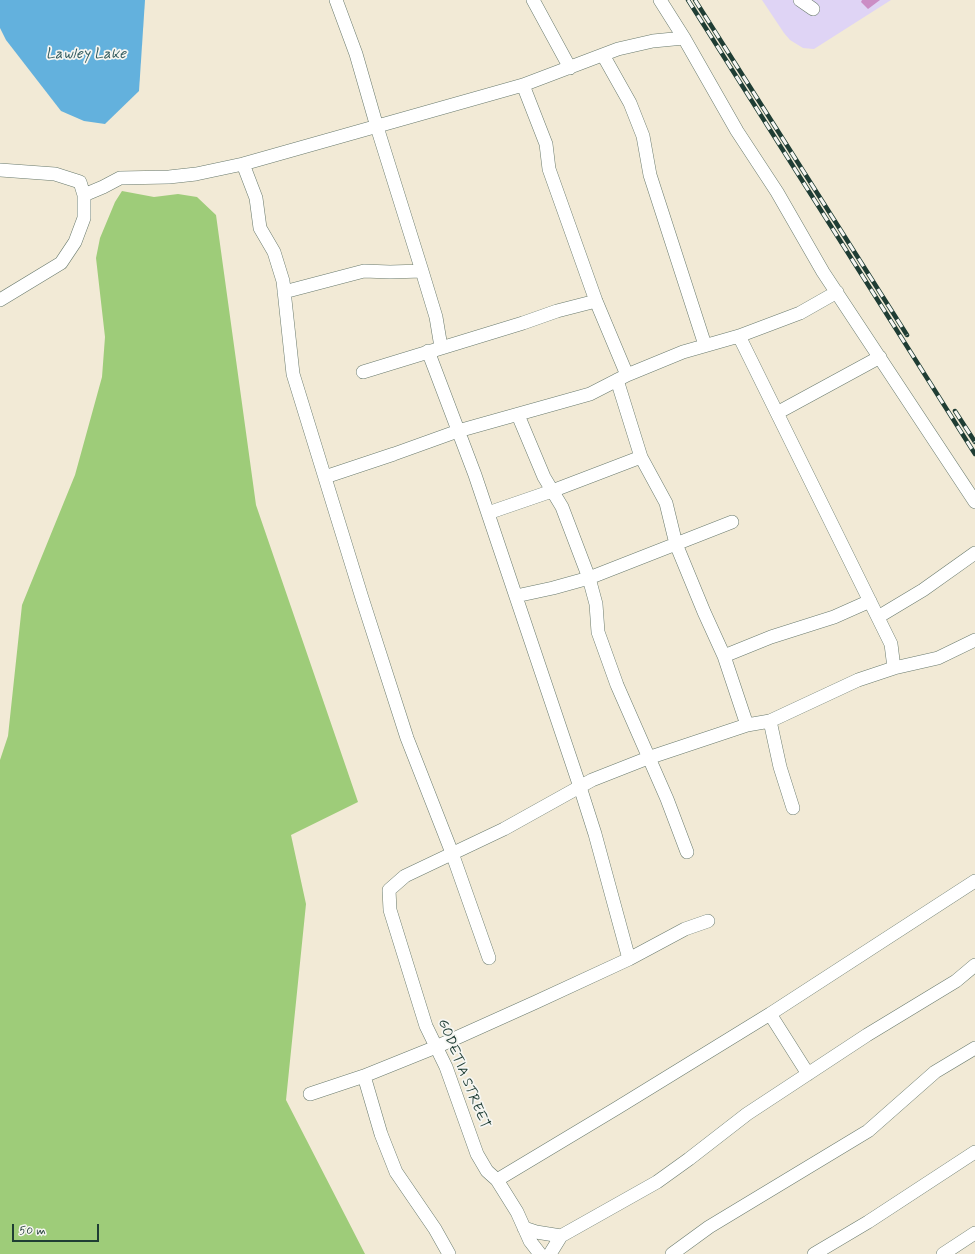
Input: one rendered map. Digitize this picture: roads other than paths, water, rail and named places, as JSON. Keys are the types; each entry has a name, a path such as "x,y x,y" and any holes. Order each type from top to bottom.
{"street":[{"path":"336,0 356,54 436,317 441,348"},
{"path":"533,0 570,68"},
{"path":"660,0 684,38 737,131 777,192 823,272 975,502"},
{"path":"800,0 813,9"},
{"path":"84,195 120,178 169,177 196,174 242,164 523,85 618,49 653,41 684,38"},
{"path":"602,55 630,103 643,136 650,175 705,345"},
{"path":"523,85 546,144 549,169 622,378 642,457 666,503 676,544 724,656 747,725"},
{"path":"242,164 256,198 260,228 274,252 283,281 293,374 362,598 408,738 452,853 489,958"},
{"path":"0,170 55,174 80,182 84,195 84,218 75,242 61,264 0,300"},
{"path":"284,292 364,271 422,271"},
{"path":"325,477 458,431 590,394 622,378 683,352 739,336 800,313 837,292"},
{"path":"363,372 523,323 556,311 596,301"},
{"path":"739,336 891,644 894,668"},
{"path":"428,351 475,475 580,787 595,834 629,959"},
{"path":"777,413 880,357"},
{"path":"518,415 544,478 562,507 589,578 596,604 598,632 617,685 667,799 687,852"},
{"path":"488,513 642,457"},
{"path":"516,596 589,578 732,522"},
{"path":"878,617 923,590 975,553"},
{"path":"724,656 771,637 834,616 870,601"},
{"path":"452,853 504,829 592,780 648,758 747,725 770,721 858,680 894,668 938,658 975,640"},
{"path":"770,721 780,767 793,808"},
{"name":"GODETIA STREET","path":"452,853 405,876 389,890 390,910 426,1026 446,1067 477,1154 487,1171 497,1180 517,1212 530,1241 540,1254"},
{"path":"497,1180 770,1014 975,881"},
{"path":"310,1094 364,1076 436,1047 629,959 685,929 708,920"},
{"path":"550,1254 561,1236 657,1182 746,1114 867,1035 956,980 975,965"},
{"path":"770,1014 808,1074"},
{"path":"672,1254 709,1227 868,1131 935,1072 975,1048"},
{"path":"364,1076 381,1134 396,1172 435,1229 449,1254"},
{"path":"814,1254 868,1222 975,1152"},
{"path":"524,1228 536,1232 561,1236"},
{"path":"943,1254 975,1233"}],"water":[{"name":"Lawley Lake","path":"0,0 145,0 139,91 105,124 84,121 61,111 6,40 0,28"}],"railway":[{"path":"688,0 975,454"},
{"path":"695,0 907,335"},
{"path":"955,411 975,442"}]}
